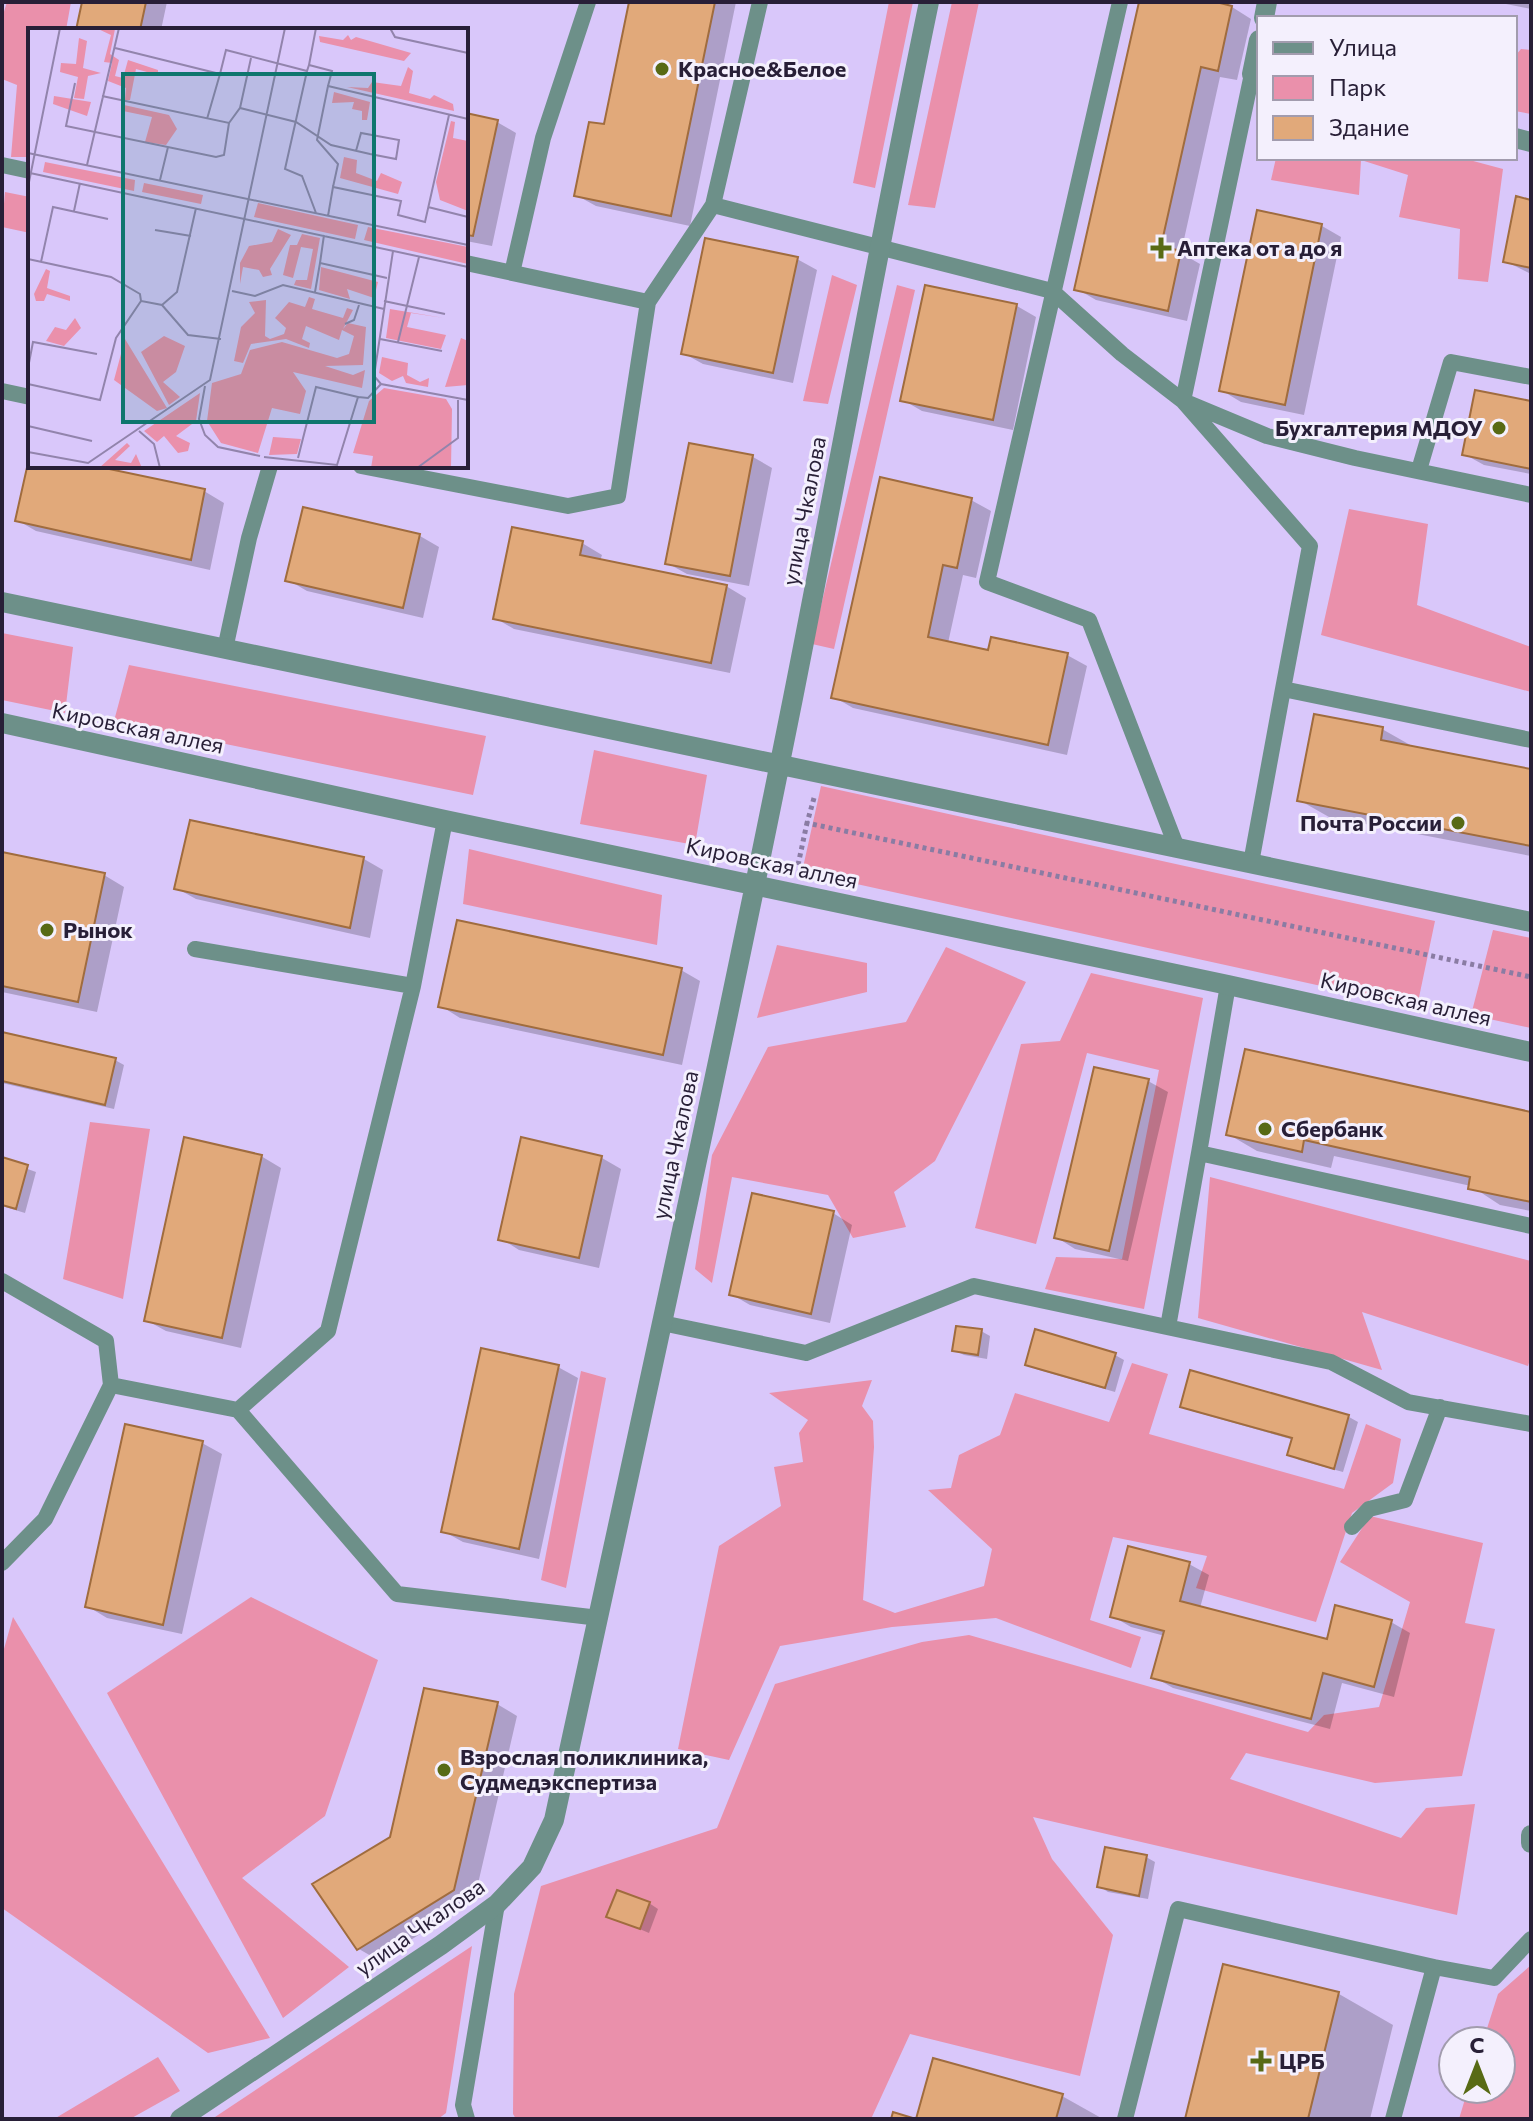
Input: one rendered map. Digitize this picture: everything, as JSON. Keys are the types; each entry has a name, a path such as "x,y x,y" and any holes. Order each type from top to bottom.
{"street":[{"name":"улица Чкалова","path":"180,2119 441,1945 497,1904 532,1867 554,1820 779,765 878,248 929,2"},
{"path":"2,602 1531,922"},
{"name":"Кировская аллея","path":"2,723 1531,1052"},
{"path":"1531,1835 1531,1843"}],"lane":[{"path":"512,273 543,138 588,2"},
{"path":"371,468 568,506 618,496 648,302 713,205 760,2"},
{"path":"1120,2 987,582 1089,620 1177,848"},
{"path":"1183,401 1255,75"},
{"path":"2,165 28,171"},
{"path":"713,205 1052,291 1122,354 1183,401 1310,546 1251,863"},
{"path":"468,263 648,302"},
{"path":"1419,470 1451,362 1531,377"},
{"path":"2,391 28,397"},
{"path":"1183,401 1267,436 1531,495"},
{"path":"225,649 249,538 269,468"},
{"path":"1283,689 1531,740"},
{"path":"238,1410 328,1331 413,986 445,820"},
{"path":"195,949 413,986"},
{"path":"1168,1327 1228,985"},
{"path":"1199,1153 1531,1226"},
{"path":"2,1281 106,1341 111,1385 45,1519 2,1563"},
{"path":"662,1323 806,1353 974,1286 1331,1362 1408,1402 1531,1424"},
{"path":"111,1385 238,1410 397,1594 599,1618"},
{"path":"1352,1527 1369,1509 1405,1500 1440,1407"},
{"path":"467,2119 463,2105 497,1904"},
{"path":"1125,2119 1178,1909 1494,1978 1531,1939"},
{"path":"1393,2119 1434,1967"}],"path":[{"path":"792,892 821,774"},
{"path":"807,823 1531,977"}],"green space":[{"path":"7,2 71,2 66,28 28,28 28,157 11,157 17,85 2,79 2,18"},
{"path":"889,2 913,2 875,188 853,183"},
{"path":"952,2 979,2 935,208 908,205"},
{"path":"1521,49 1531,50 1531,114 1517,111 1517,54"},
{"path":"1276,160 1361,160 1359,195 1271,180"},
{"path":"1361,160 1469,160 1503,169 1488,282 1458,279 1460,229 1399,217 1408,175"},
{"path":"5,192 28,197 28,233 2,227"},
{"path":"832,275 857,285 828,404 803,401"},
{"path":"897,285 915,290 834,649 812,644"},
{"path":"1349,509 1428,524 1417,605 1531,647 1531,692 1321,635"},
{"path":"2,633 73,647 65,713 2,700"},
{"path":"129,665 486,736 473,795 114,721"},
{"path":"594,750 707,775 695,845 580,824"},
{"path":"821,786 1435,921 1417,1007 802,872"},
{"path":"469,849 662,895 657,945 463,904"},
{"path":"1493,930 1531,938 1531,1028 1471,1015"},
{"path":"777,945 867,963 867,992 757,1018"},
{"path":"946,947 1026,982 935,1161 894,1192 906,1227 853,1238 828,1195 732,1177 712,1283 695,1269 712,1155 768,1047 906,1022"},
{"path":"1091,973 1203,998 1144,1309 1045,1289 1056,1257 1122,1259 1159,1070 1087,1053 1036,1244 975,1228 1021,1044 1060,1041"},
{"path":"90,1122 150,1129 123,1299 63,1279"},
{"path":"1210,1177 1531,1261 1531,1356 1528,1366 1362,1312 1382,1370 1198,1318"},
{"path":"1132,1363 1168,1374 1149,1434 1344,1489 1366,1424 1401,1439 1393,1483 1352,1513 1316,1622 1196,1588 1207,1556 1113,1537 1090,1620 1141,1637 1131,1668 996,1618 892,1627 780,1646 729,1760 678,1749 719,1546 781,1506 774,1467 803,1462 799,1433 808,1420 769,1393 872,1380 862,1406 873,1421 874,1447 863,1600 895,1613 984,1586 992,1549 928,1490 951,1488 959,1455 1000,1435 1015,1393 1109,1422"},
{"path":"581,1371 606,1378 566,1588 541,1580"},
{"path":"1370,1516 1483,1543 1465,1623 1495,1629 1462,1776 1375,1783 1246,1753 1230,1779 1401,1838 1426,1808 1475,1804 1457,1915 1033,1817 1052,1859 1113,1935 1080,2076 910,2034 871,2119 516,2119 513,2114 514,1994 541,1886 717,1828 775,1684 922,1642 969,1635 1308,1732 1324,1715 1379,1707 1410,1602 1340,1562"},
{"path":"251,1597 378,1660 325,1816 242,1878 349,1967 283,2018 107,1693"},
{"path":"13,1617 270,2038 208,2053 2,1908 2,1656"},
{"path":"472,1946 446,2113 438,2119 212,2119"},
{"path":"1531,1965 1531,2119 1459,2119 1463,2105 1517,2105 1517,2025 1488,2025 1498,1994"},
{"path":"158,2057 180,2091 130,2119 54,2119"}],"building":[{"path":"82,2 146,2 140,28 76,28"},
{"path":"629,2 715,2 671,216 574,196 589,122 604,124"},
{"path":"1139,2 1216,2 1232,6 1218,71 1201,67 1161,246 1181,251 1168,311 1074,290"},
{"path":"468,113 498,120 473,236 468,235"},
{"path":"1516,196 1531,200 1531,268 1503,262"},
{"path":"1257,210 1322,224 1285,405 1219,391"},
{"path":"705,238 798,257 773,373 681,354"},
{"path":"925,285 1017,304 993,420 900,401"},
{"name":"Бухгалтерия МДОУ","path":"1475,390 1531,401 1531,469 1462,455"},
{"path":"689,443 753,455 730,576 665,564"},
{"path":"28,463 28,468 105,468 205,489 191,560 15,521"},
{"path":"880,477 972,498 957,568 943,565 928,637 988,650 991,637 1068,653 1048,745 831,698"},
{"path":"303,507 420,534 403,608 285,581"},
{"path":"512,527 583,541 580,555 727,585 711,663 493,619"},
{"path":"1314,714 1383,727 1381,740 1531,769 1531,846 1297,801"},
{"path":"190,820 364,857 350,928 174,889"},
{"name":"Рынок","path":"2,852 105,873 78,1002 2,986"},
{"path":"457,920 682,968 663,1055 438,1007"},
{"path":"2,1032 116,1058 105,1105 2,1081"},
{"path":"1245,1049 1531,1112 1531,1202 1468,1189 1470,1177 1304,1140 1302,1152 1226,1135"},
{"path":"1094,1067 1149,1079 1109,1251 1054,1238"},
{"path":"184,1137 262,1155 222,1338 144,1321"},
{"path":"521,1137 602,1156 579,1258 498,1240"},
{"path":"2,1157 28,1165 16,1209 2,1205"},
{"path":"752,1193 834,1211 811,1314 729,1295"},
{"path":"956,1326 982,1329 978,1355 952,1351"},
{"path":"1035,1329 1116,1353 1105,1388 1025,1365"},
{"path":"481,1348 559,1365 519,1549 441,1532"},
{"path":"1190,1370 1349,1415 1334,1469 1287,1455 1292,1438 1180,1407"},
{"path":"125,1424 203,1441 163,1625 85,1607"},
{"path":"1128,1546 1190,1562 1180,1601 1327,1639 1335,1605 1392,1620 1374,1687 1323,1673 1311,1719 1151,1678 1164,1631 1110,1617"},
{"name":"Взрослая поликлиника, Судмедэкспертиза","path":"424,1688 498,1702 454,1890 357,1950 312,1884 390,1837"},
{"path":"1105,1847 1147,1855 1139,1896 1097,1887"},
{"path":"617,1890 650,1902 640,1929 606,1917"},
{"name":"ЦРБ","path":"1223,1964 1339,1992 1308,2119 1185,2119"},
{"path":"933,2058 1063,2094 1056,2119 916,2119"},
{"path":"893,2112 916,2119 891,2119"}],"place":[{"name":"Красное&Белое","path":"662,69"},
{"name":"Аптека от а до я","path":"1161,248"},
{"name":"Бухгалтерия МДОУ","path":"1499,428"},
{"name":"Почта России","path":"1458,823"},
{"name":"Рынок","path":"47,930"},
{"name":"Сбербанк","path":"1265,1129"},
{"name":"Взрослая поликлиника, Судмедэкспертиза","path":"444,1770"},
{"name":"ЦРБ","path":"1261,2061"}]}
